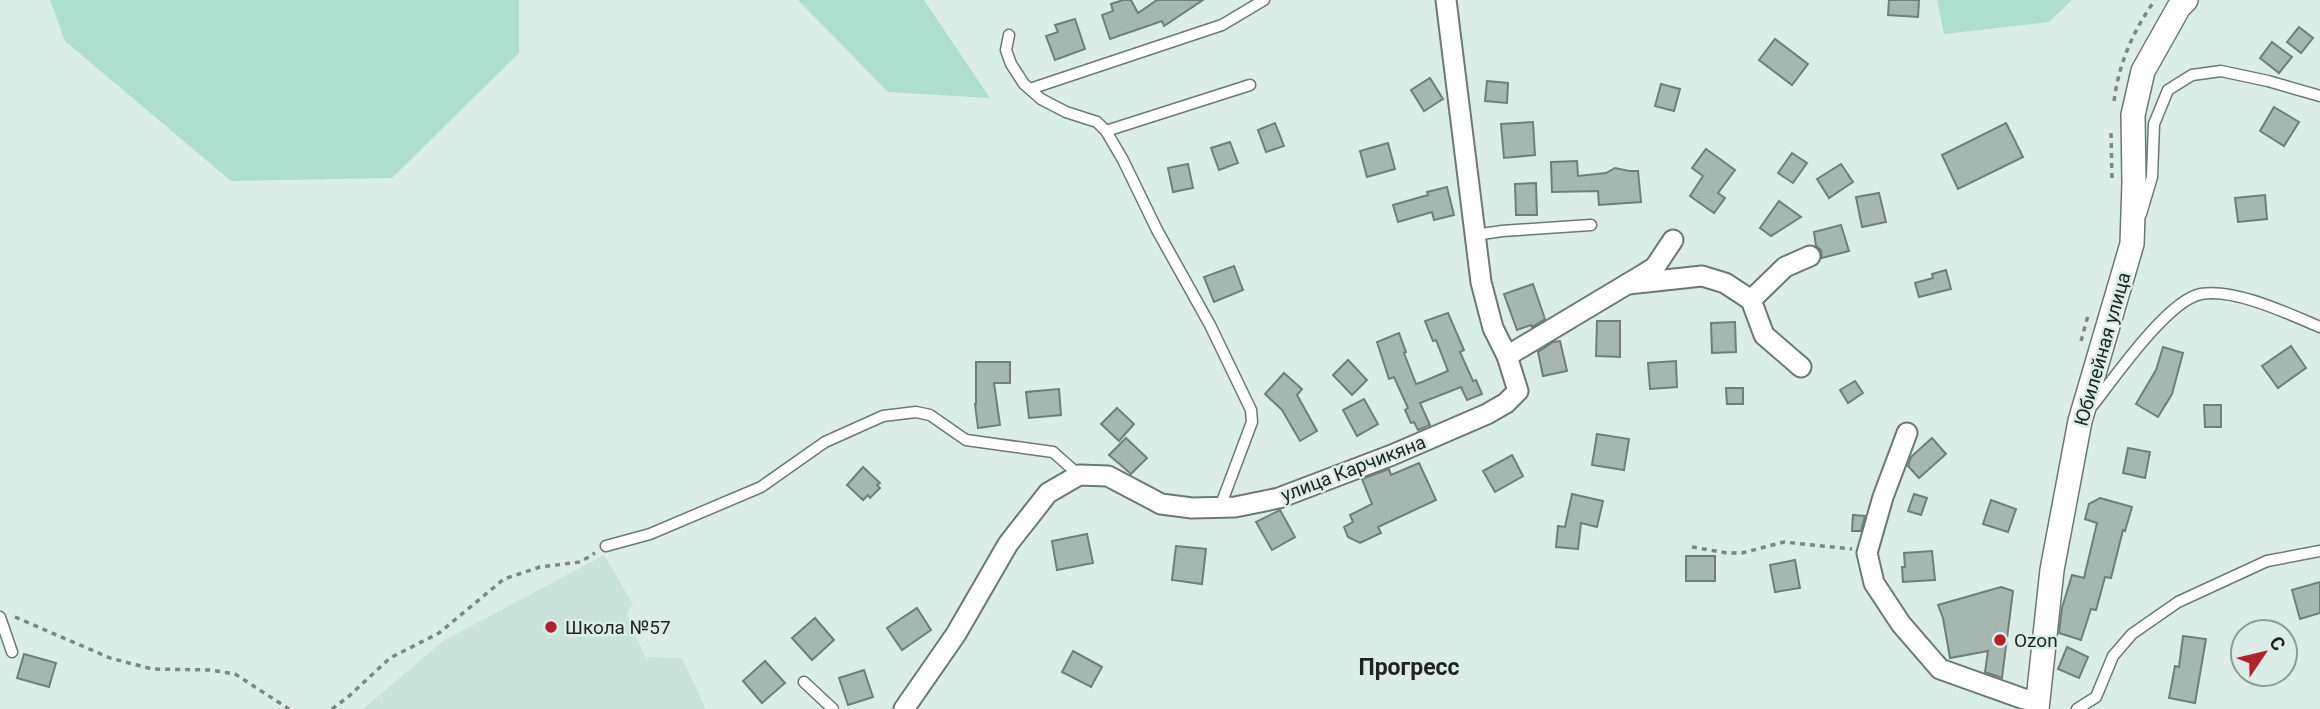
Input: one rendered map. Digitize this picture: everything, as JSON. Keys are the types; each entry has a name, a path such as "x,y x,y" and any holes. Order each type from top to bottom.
{"street":[{"name":"улица Карчикяна","path":"1079,475 1108,476 1161,504 1192,508 1236,507 1279,498 1392,455 1487,414 1506,403 1518,391 1507,356 1493,328 1481,282 1446,0"},
{"name":"Юбилейная улица","path":"2038,704 2052,570 2080,421 2132,244 2133,115 2143,71 2179,7 2186,0"},
{"path":"1507,356 1655,267 1673,240"},
{"path":"1751,300 1785,267 1810,256"},
{"path":"1628,284 1702,276 1725,283 1751,300 1764,335 1801,367"},
{"path":"1907,433 1883,497 1867,553 1874,583 1901,624 1940,669 2038,704"},
{"path":"904,709 956,635 1008,544 1048,493 1079,475"}],"lane":[{"path":"1030,89 1222,25 1264,0"},
{"path":"1009,35 1006,50 1011,64 1030,89 1041,99 1066,112 1097,122 1106,131 1210,325 1251,410 1252,422 1220,507"},
{"path":"2132,244 2152,177 2154,124 2168,90 2192,75 2221,71 2320,96"},
{"path":"1106,131 1250,85"},
{"path":"1475,235 1591,225"},
{"path":"2080,421 2134,353 2179,303 2199,294 2217,293 2276,308 2320,327"},
{"path":"606,546 650,534 761,487 825,442 883,415 916,412 930,415 966,440 1052,452 1079,475"},
{"path":"2077,709 2096,697 2113,656 2132,634 2178,602 2267,561 2320,551"},
{"path":"0,617 12,652"},
{"path":"804,682 833,709"}],"path":[{"path":"1692,547 1742,553 1784,542 1867,553"},
{"path":"331,709 390,658 439,633 505,579 540,567 580,562 606,546"},
{"path":"12,616 110,658 152,669 210,670 236,674 289,709"}],"shaded area":[{"name":"Школа №57","path":"604,555 633,604 627,613 645,657 682,658 706,709 363,709 443,641"}],"green space":[{"path":"50,0 519,0 519,53 392,178 231,181 65,41"},
{"path":"798,0 924,0 990,98 888,92"},
{"path":"1937,0 2072,0 2049,22 1944,34"}],"building":[{"path":"1131,0 1138,13 1157,0 1203,0 1164,26 1162,21 1110,39 1102,15 1113,11 1111,4"},
{"path":"1889,0 1919,0 1918,17 1888,15"},
{"path":"1075,19 1085,49 1055,60 1046,36 1058,32 1055,25"},
{"path":"2299,27 2313,38 2301,53 2287,42"},
{"path":"1775,39 1808,64 1792,85 1759,60"},
{"path":"2272,42 2292,57 2279,73 2260,58"},
{"path":"1430,78 1443,99 1424,111 1411,90"},
{"path":"1487,81 1508,83 1507,103 1485,101"},
{"path":"1661,84 1680,89 1674,111 1655,106"},
{"path":"2274,107 2299,122 2284,146 2260,131"},
{"path":"1533,122 1535,155 1504,158 1501,124"},
{"path":"1275,123 1284,146 1266,152 1258,130"},
{"path":"2006,123 2023,157 1958,189 1942,155"},
{"path":"1230,142 1238,163 1219,170 1211,148"},
{"path":"1388,143 1395,169 1367,177 1360,151"},
{"path":"1706,149 1735,170 1718,193 1725,198 1714,213 1690,196 1703,176 1692,168"},
{"path":"1792,153 1807,163 1793,183 1778,173"},
{"path":"1577,161 1578,176 1606,173 1615,168 1638,171 1641,202 1599,205 1598,191 1552,192 1551,162"},
{"path":"1188,164 1193,188 1173,192 1168,168"},
{"path":"1841,164 1853,182 1829,198 1817,179"},
{"path":"1536,183 1537,215 1516,215 1515,184"},
{"path":"1447,187 1454,215 1434,220 1432,212 1398,222 1393,205"},
{"path":"1879,193 1886,222 1862,227 1856,197"},
{"path":"2265,195 2267,219 2238,222 2235,198"},
{"path":"1779,201 1801,217 1771,236 1760,228"},
{"path":"1841,225 1849,251 1822,258 1821,250 1816,246 1814,232"},
{"path":"1234,266 1243,290 1214,302 1204,277"},
{"path":"1946,270 1951,289 1919,297 1915,283 1933,278 1932,274"},
{"path":"1533,284 1545,319 1532,327 1531,325 1517,330 1504,294"},
{"path":"1448,313 1464,350 1460,352 1482,394 1467,400 1461,387 1420,403 1430,425 1418,430 1405,410 1408,408 1394,377 1389,379 1377,342 1399,333 1416,384 1422,382 1448,371 1425,321"},
{"path":"1597,321 1620,321 1620,357 1596,356"},
{"path":"1735,322 1736,352 1712,353 1711,323"},
{"path":"1560,341 1567,371 1543,376 1538,352 1553,342"},
{"path":"2291,346 2306,368 2278,388 2262,366"},
{"path":"2163,347 2183,353 2172,394 2158,417 2136,404 2156,370"},
{"path":"1348,360 1367,380 1352,395 1333,375"},
{"path":"1676,361 1677,387 1650,389 1648,363"},
{"path":"976,362 1010,362 1010,383 994,383 1000,425 978,428 975,404"},
{"path":"1284,373 1302,389 1297,395 1317,431 1300,441 1282,410 1265,394"},
{"path":"1855,381 1863,393 1848,403 1840,390"},
{"path":"1726,388 1743,388 1743,404 1727,404"},
{"path":"1059,389 1061,415 1029,418 1026,392"},
{"path":"1364,399 1378,424 1357,436 1343,410"},
{"path":"2204,405 2221,405 2221,427 2205,427"},
{"path":"1117,408 1134,424 1119,441 1101,424"},
{"path":"1597,434 1629,439 1624,470 1592,465"},
{"path":"1126,438 1147,458 1131,474 1109,455"},
{"path":"1932,438 1946,454 1919,478 1908,466 1911,457"},
{"path":"2128,448 2150,452 2145,478 2123,473"},
{"path":"1512,455 1523,476 1495,492 1483,471"},
{"path":"1419,463 1436,500 1378,527 1381,533 1360,543 1348,537 1344,527 1353,522 1350,515 1372,504 1362,479 1389,469 1391,475"},
{"path":"863,467 880,483 877,485 880,488 870,498 868,495 863,500 847,485"},
{"path":"1572,494 1603,501 1597,527 1581,523 1578,549 1556,547 1558,526 1565,527"},
{"path":"1914,494 1927,498 1921,515 1908,511"},
{"path":"2100,498 2132,507 2125,531 2123,530 2111,578 2105,577 2096,610 2091,609 2081,640 2059,633 2062,608 2072,575 2084,578 2097,523 2085,519 2089,504"},
{"path":"1991,500 2016,509 2008,532 1983,524"},
{"path":"1280,510 1295,537 1272,550 1256,522"},
{"path":"1853,515 1865,516 1861,531 1852,531"},
{"path":"1087,534 1093,563 1057,570 1052,541"},
{"path":"1176,546 1206,549 1202,584 1172,580"},
{"path":"1932,551 1935,580 1903,582 1904,553"},
{"path":"1686,556 1715,556 1715,581 1686,581"},
{"path":"1795,560 1800,588 1775,592 1770,565"},
{"path":"2320,582 2320,613 2300,619 2292,590"},
{"path":"2001,587 2013,591 2002,678 1985,672 1988,651 1950,658 1938,605"},
{"path":"917,608 931,630 902,650 887,628"},
{"path":"815,618 834,640 812,660 792,638"},
{"path":"2183,636 2206,639 2195,703 2169,698 2175,666 2179,667"},
{"path":"2067,647 2088,657 2079,678 2058,669"},
{"path":"1073,651 1102,667 1091,687 1062,672"},
{"path":"24,654 56,663 49,687 17,678"},
{"path":"765,661 785,683 762,703 743,681"},
{"path":"864,670 873,697 848,705 839,678"}],"place":[{"name":"Школа №57","path":"551,627"},
{"name":"Ozon","path":"2000,640"}],"district":[{"name":"Прогресс","path":"1409,667"}]}
